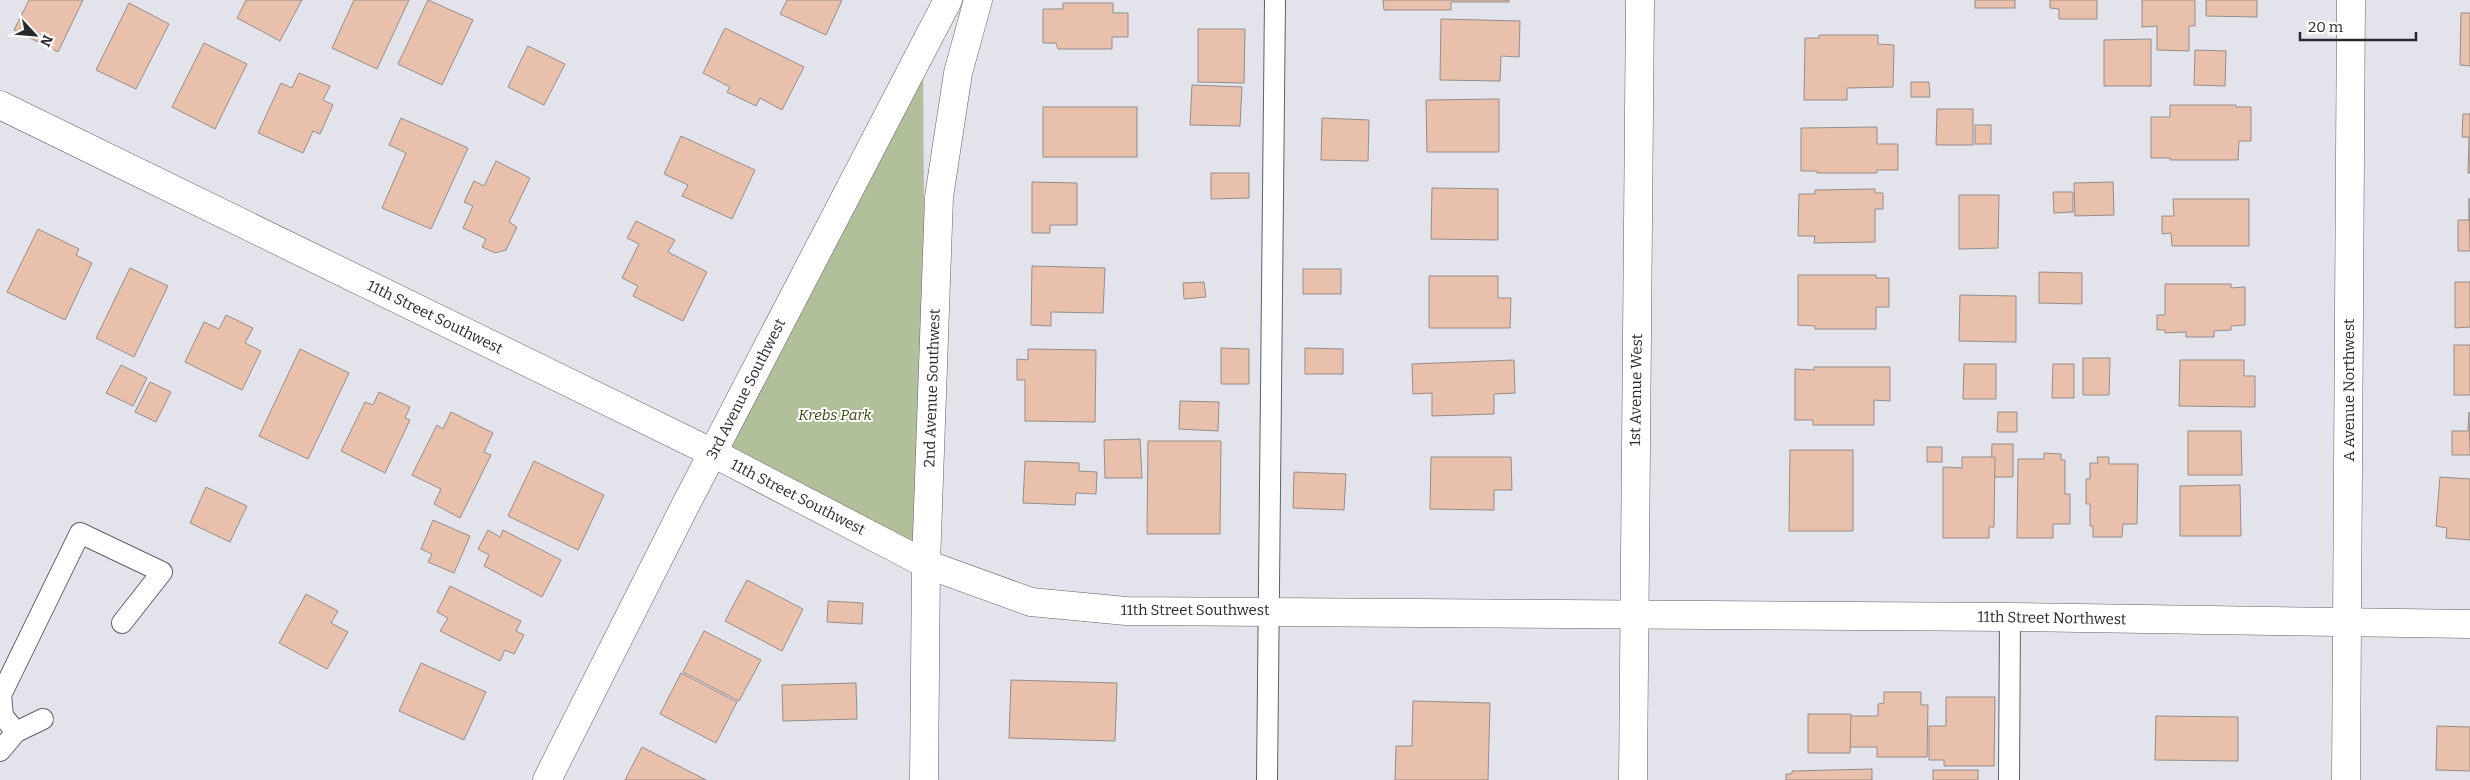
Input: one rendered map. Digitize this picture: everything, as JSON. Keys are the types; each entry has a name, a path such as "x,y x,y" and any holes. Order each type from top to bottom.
{"street":[{"name":"3rd Avenue Southwest","path":"547,780 948,0"},
{"name":"2nd Avenue Southwest","path":"924,780 926,564 940,197 958,73 978,0"},
{"name":"1st Avenue West","path":"1633,780 1640,0"},
{"name":"A Avenue Northwest","path":"2346,780 2351,0"},
{"name":"11th Street Southwest","path":"0,104 714,453 926,564 1031,602 1126,611 1269,610 1634,615"},
{"name":"11th Street Northwest","path":"1634,615 2010,617 2470,624"}],"lane":[{"path":"1258,780 1268,780 1276,0"},
{"path":"16,732 3,716 0,695 80,533 162,572 122,623"},
{"path":"2009,780 2010,617"},
{"path":"0,751 16,732 43,719"}],"green space":[{"name":"Krebs Park","path":"923,44 926,564 713,453"}],"building":[{"path":"29,0 83,0 58,52 14,30"},
{"path":"246,0 302,0 280,41 237,18"},
{"path":"354,0 409,0 377,69 332,48"},
{"path":"428,0 473,20 442,85 398,64"},
{"path":"787,0 842,0 826,35 780,14"},
{"path":"1383,0 1509,0 1509,2 1451,2 1451,10 1384,10"},
{"path":"1975,0 2015,0 2015,8 1975,8"},
{"path":"2050,0 2097,0 2097,19 2059,19 2059,9 2050,8"},
{"path":"2142,0 2195,0 2195,26 2189,26 2189,51 2157,50 2157,26 2142,27"},
{"path":"2206,0 2257,0 2257,17 2206,16"},
{"path":"129,3 169,24 136,89 96,70"},
{"path":"1063,3 1113,3 1113,13 1128,13 1128,37 1112,37 1112,49 1058,49 1056,43 1043,43 1043,9 1063,9"},
{"path":"2461,13 2470,13 2470,66 2460,65"},
{"path":"1441,19 1520,21 1519,57 1501,56 1500,81 1440,80"},
{"path":"725,28 804,67 782,110 760,98 756,106 727,92 730,87 703,73"},
{"path":"1198,29 1245,29 1244,83 1198,82"},
{"path":"1819,35 1878,35 1878,44 1894,45 1893,87 1847,88 1847,100 1804,100 1805,38 1819,38"},
{"path":"2151,39 2151,86 2104,86 2104,40"},
{"path":"204,43 247,64 215,129 172,107"},
{"path":"528,46 565,64 544,105 508,87"},
{"path":"2195,50 2226,51 2225,86 2194,85"},
{"path":"299,73 330,86 323,100 333,105 320,134 313,131 303,153 258,133 281,83 292,88"},
{"path":"1911,82 1929,82 1930,97 1911,97"},
{"path":"1192,85 1242,87 1240,126 1190,125"},
{"path":"1499,99 1499,152 1427,152 1426,100"},
{"path":"2170,105 2236,105 2236,107 2251,107 2251,141 2239,141 2238,160 2170,160 2170,158 2151,158 2151,117 2170,117"},
{"path":"1043,107 1137,107 1137,157 1043,157"},
{"path":"1937,109 1973,109 1973,145 1936,145"},
{"path":"2463,114 2470,114 2470,173 2468,173 2469,137 2462,137"},
{"path":"401,118 468,148 431,229 382,208 406,153 389,145"},
{"path":"1322,118 1369,120 1368,161 1321,160"},
{"path":"1975,125 1991,125 1991,144 1975,144"},
{"path":"1877,127 1877,144 1898,144 1898,170 1877,170 1877,173 1817,173 1817,171 1801,171 1801,128"},
{"path":"681,136 755,170 732,219 682,196 688,185 664,174"},
{"path":"496,161 530,178 509,222 517,227 506,250 495,253 482,247 486,239 463,228 473,206 464,202 474,181 484,186"},
{"path":"1211,173 1249,173 1249,198 1211,199"},
{"path":"1032,182 1077,183 1077,225 1050,225 1050,233 1032,233"},
{"path":"2113,182 2114,215 2075,216 2074,183"},
{"path":"1432,188 1498,189 1498,240 1431,239"},
{"path":"1875,189 1875,193 1883,193 1883,209 1875,209 1875,242 1814,243 1815,236 1798,236 1799,194 1815,194 1815,190"},
{"path":"2053,192 2073,192 2073,212 2054,213"},
{"path":"1959,195 1999,195 1998,248 1959,249"},
{"path":"2469,198 2470,251 2458,251 2458,220 2469,220"},
{"path":"2173,199 2249,199 2249,246 2172,246 2171,233 2162,234 2162,216 2174,216"},
{"path":"636,221 675,240 668,252 707,272 683,321 633,296 638,286 622,278 639,244 627,238"},
{"path":"38,229 79,249 76,255 92,263 65,320 7,292"},
{"path":"1032,266 1105,268 1103,313 1051,312 1051,326 1031,325"},
{"path":"130,268 168,286 134,357 96,338"},
{"path":"1303,269 1341,269 1341,294 1303,294"},
{"path":"2039,272 2082,273 2082,304 2039,303"},
{"path":"1798,275 1876,275 1876,278 1889,278 1889,307 1876,307 1876,329 1815,329 1815,326 1798,325"},
{"path":"1429,276 1498,276 1498,298 1511,298 1510,328 1429,328"},
{"path":"1204,282 1206,297 1184,299 1183,283"},
{"path":"2455,282 2470,282 2470,327 2455,328"},
{"path":"2165,284 2231,284 2231,288 2245,287 2245,325 2231,326 2231,330 2214,331 2214,337 2186,337 2186,332 2165,333 2165,330 2157,330 2157,315 2165,315"},
{"path":"1960,295 2016,296 2016,342 1959,341"},
{"path":"226,315 253,328 245,343 261,351 242,390 185,362 204,322 219,329"},
{"path":"2454,345 2470,345 2470,395 2454,395"},
{"path":"1221,348 1249,349 1249,384 1221,384"},
{"path":"1305,348 1343,349 1343,374 1305,374"},
{"path":"300,349 349,373 308,459 259,436"},
{"path":"1028,349 1096,350 1095,422 1025,421 1025,380 1017,380 1017,359 1028,360"},
{"path":"2083,358 2110,358 2109,395 2083,395"},
{"path":"1514,360 1515,393 1494,394 1494,414 1432,416 1432,393 1413,394 1412,364"},
{"path":"2180,360 2244,360 2244,376 2255,376 2255,407 2179,406"},
{"path":"1964,364 1996,364 1996,399 1963,399"},
{"path":"2053,364 2074,364 2074,398 2052,398"},
{"path":"121,365 147,378 133,406 106,393"},
{"path":"1814,367 1890,367 1890,401 1874,400 1874,425 1813,425 1813,420 1795,420 1795,369 1814,370"},
{"path":"150,382 171,392 156,422 135,412"},
{"path":"379,392 410,407 405,418 410,420 385,473 341,451 365,402 373,405"},
{"path":"1180,401 1219,402 1218,431 1179,429"},
{"path":"451,412 493,433 484,452 491,455 460,518 434,504 441,489 412,475 437,425 443,429"},
{"path":"1998,412 2017,412 2017,432 1997,432"},
{"path":"2469,412 2470,455 2452,455 2452,431 2468,431"},
{"path":"2188,431 2241,431 2242,475 2188,475"},
{"path":"1140,439 1142,478 1105,478 1104,440"},
{"path":"1148,441 1221,441 1220,534 1147,534"},
{"path":"1992,444 2013,444 2013,477 1991,477"},
{"path":"1927,447 1942,447 1942,462 1927,462"},
{"path":"1790,450 1853,450 1853,531 1789,531"},
{"path":"2044,453 2061,454 2061,460 2065,460 2065,494 2070,494 2070,524 2053,524 2053,538 2017,538 2018,459 2044,459"},
{"path":"1431,457 1511,457 1512,490 1494,490 1494,510 1430,509"},
{"path":"1962,457 1995,457 1994,527 1989,527 1989,538 1943,538 1943,467 1962,468"},
{"path":"2097,457 2109,457 2109,464 2138,464 2137,524 2123,524 2122,537 2093,537 2093,526 2090,526 2090,504 2086,504 2086,479 2090,479 2090,463 2098,463"},
{"path":"534,461 604,495 578,550 508,516"},
{"path":"1025,461 1079,463 1079,471 1097,472 1096,494 1076,493 1075,505 1023,503"},
{"path":"1294,472 1346,474 1344,510 1293,508"},
{"path":"2440,477 2470,479 2470,540 2446,538 2447,528 2436,526"},
{"path":"2240,485 2241,536 2180,536 2180,486"},
{"path":"206,487 247,506 230,542 190,523"},
{"path":"433,520 470,536 454,573 428,562 432,554 421,549"},
{"path":"488,530 500,537 503,530 561,560 542,597 484,566 489,555 478,549"},
{"path":"747,580 803,609 782,651 725,621"},
{"path":"450,586 521,621 516,631 524,635 514,654 505,650 500,661 440,631 448,618 437,612"},
{"path":"306,594 338,611 331,623 348,632 327,669 279,643"},
{"path":"828,601 863,603 862,624 827,622"},
{"path":"704,631 761,660 739,701 683,672"},
{"path":"421,663 486,692 464,740 399,711"},
{"path":"681,673 737,702 716,743 660,714"},
{"path":"1011,680 1117,683 1115,741 1009,738"},
{"path":"856,683 857,719 783,721 782,685"},
{"path":"1884,692 1921,692 1921,705 1928,705 1927,757 1877,757 1877,747 1850,747 1850,716 1878,716 1878,704 1884,703"},
{"path":"1946,697 1995,697 1994,766 1944,766 1944,760 1929,760 1929,726 1946,726"},
{"path":"1413,701 1490,703 1488,780 1395,780 1396,746 1412,746"},
{"path":"1808,714 1851,714 1850,753 1808,753"},
{"path":"2156,716 2238,717 2238,761 2155,760"},
{"path":"2437,726 2470,727 2470,771 2436,770"},
{"path":"642,747 706,780 625,780"},
{"path":"1872,769 1872,780 1786,780 1786,774 1792,774 1792,771"},
{"path":"1933,770 1978,770 1978,780 1933,780"}]}
